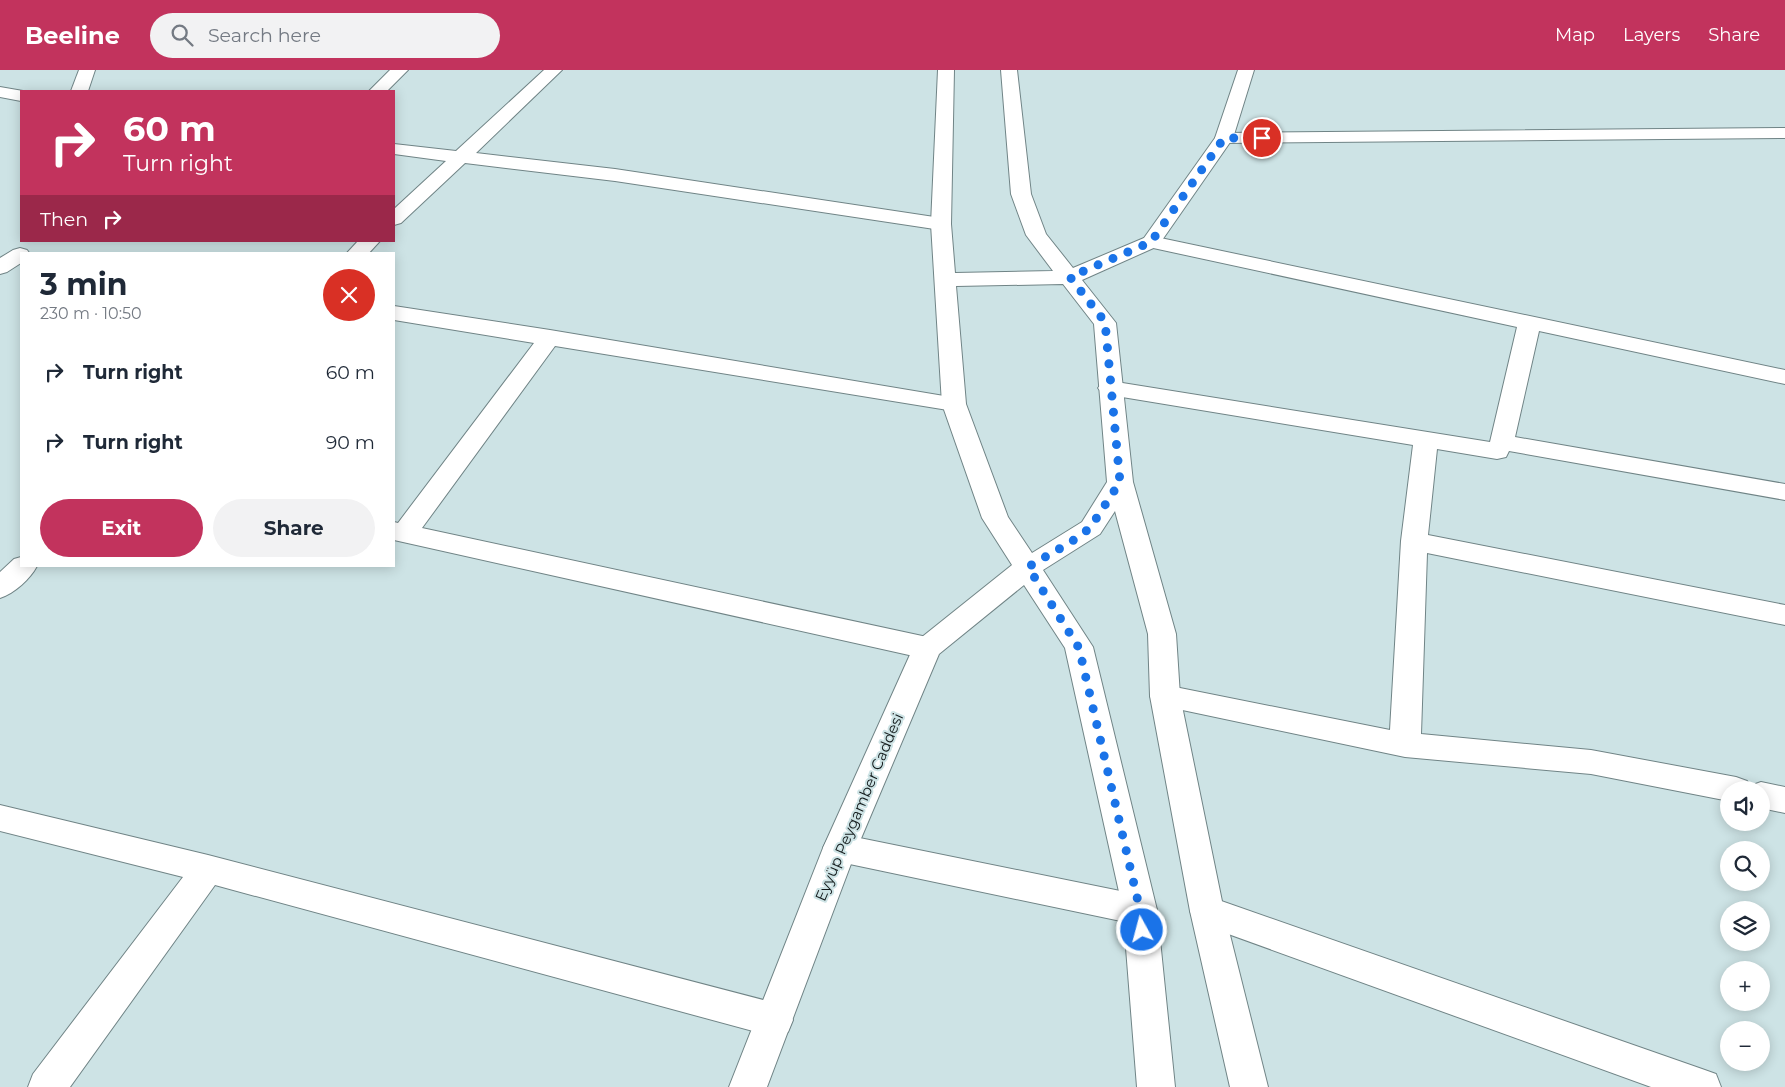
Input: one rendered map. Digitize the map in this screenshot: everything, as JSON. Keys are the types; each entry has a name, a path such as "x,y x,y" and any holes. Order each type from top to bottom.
{"street":[{"path":"80,90 87,70"},
{"path":"378,90 400,70"},
{"path":"395,217 554,70"},
{"path":"939,70 946,70 940,224 954,404 995,518 1079,648 1140,910 1156,1087"},
{"path":"1009,70 1021,194 1036,235 1105,322 1120,482 1162,634 1165,696 1207,911 1249,1087"},
{"path":"945,280 1070,277 1151,242 1224,138 1246,70"},
{"path":"0,92 20,96"},
{"path":"1224,138 1785,133"},
{"path":"395,149 615,174 940,224"},
{"path":"358,252 369,242"},
{"path":"1151,242 1785,377"},
{"path":"0,268 14,253"},
{"path":"395,313 954,404"},
{"path":"1110,388 1497,451 1502,442 1529,324"},
{"path":"550,337 399,532 927,648"},
{"path":"1405,745 1414,541 1426,438"},
{"path":"1502,442 1785,492"},
{"name":"Eyyüp Peygamber Caddesi","path":"748,1087 840,848 927,648 1028,567 1071,542 1090,528 1120,482"},
{"path":"1414,541 1785,615"},
{"path":"0,588 23,567"},
{"path":"1165,696 1405,745 1592,762 1720,787"},
{"path":"1770,797 1785,800"},
{"path":"0,818 208,870 775,1020"},
{"path":"840,848 1140,910"},
{"path":"47,1087 208,870"},
{"path":"1207,911 1702,1087"}],"route":[{"path":"1142,930 1140,910 1079,648 1028,567 1071,542 1090,528 1120,482 1105,322 1070,277 1151,242 1224,138 1262,138"}]}
